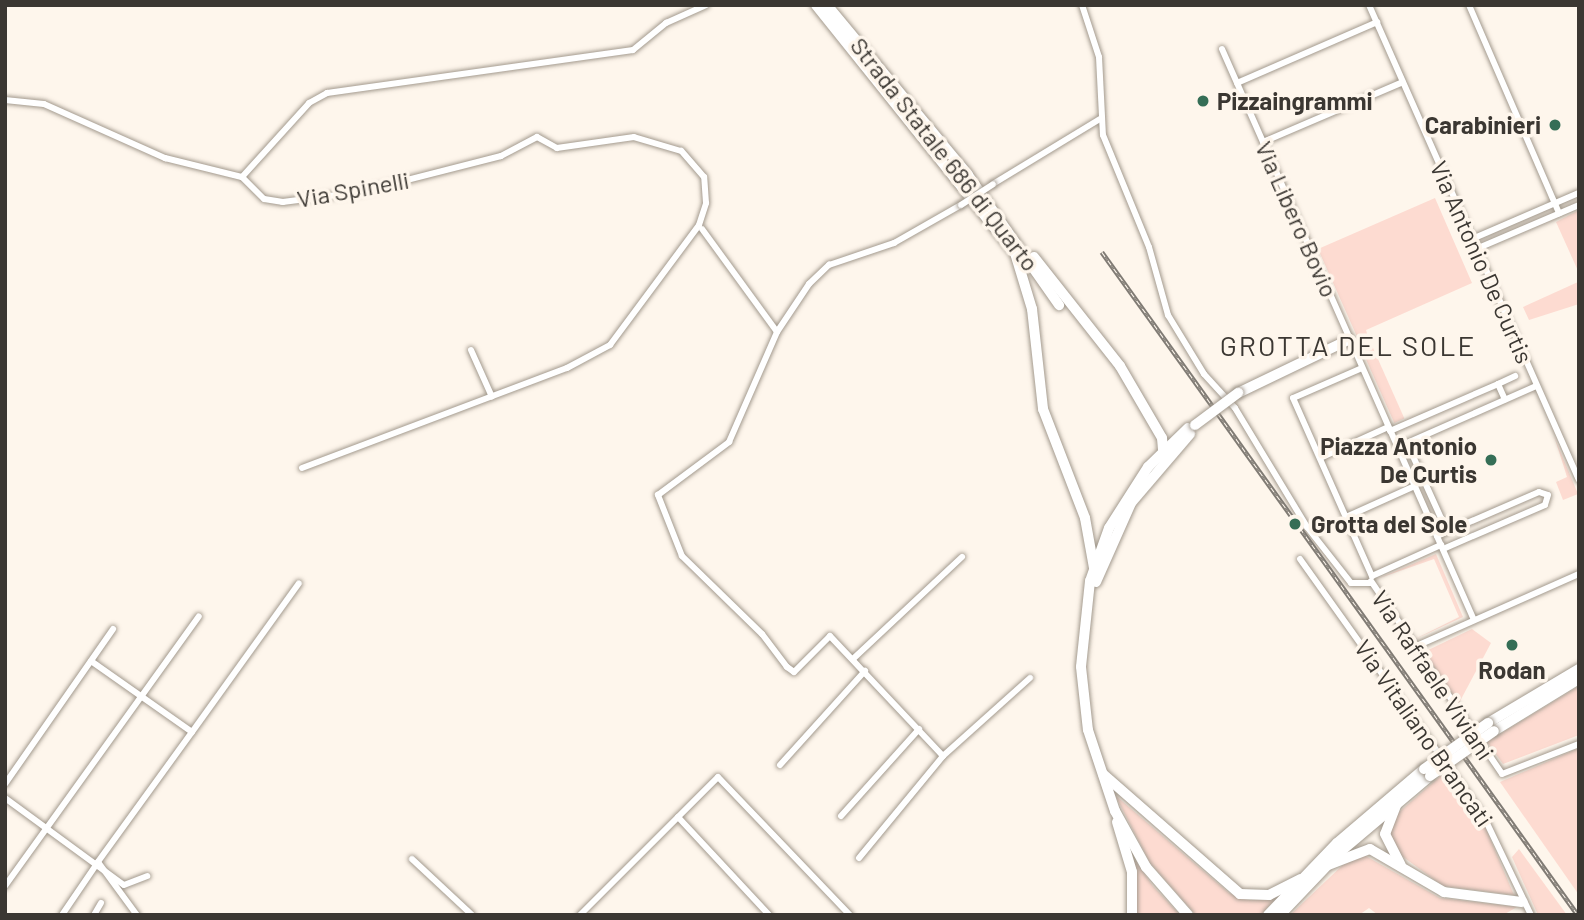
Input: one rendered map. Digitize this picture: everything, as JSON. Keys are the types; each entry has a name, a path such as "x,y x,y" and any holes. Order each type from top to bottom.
{"highway":[{"name":"Strada Statale 686 di Quarto","path":"816,5 829,12 1059,305"},
{"path":"1018,251 1113,357 1166,446 1164,460"},
{"path":"1018,251 1032,309 1043,409 1084,518 1094,568"},
{"path":"1132,915 1132,872 1115,811 1098,769 1081,667 1094,568 1109,528 1166,446 1238,393 1350,339"},
{"path":"1157,429 1171,434 1191,427"},
{"path":"1090,592 1129,499 1191,427"},
{"path":"1084,518 1109,528 1121,522"},
{"path":"1268,915 1300,879 1427,772 1579,669"},
{"path":"1491,727 1579,679"},
{"path":"1098,769 1240,894 1269,895 1300,879"},
{"path":"1280,915 1328,865 1427,772"},
{"path":"1398,802 1385,834 1401,865"},
{"path":"1115,811 1146,867 1188,915"},
{"path":"1328,865 1366,848 1401,865 1444,892 1522,902"}],"street":[{"path":"5,100 44,104 164,158 242,177 309,103 327,93 632,50 666,23 706,5"},
{"path":"1082,5 1099,57 1100,120 1180,338 1224,391 1280,488 1345,577 1353,584 1371,580 1442,547 1545,505 1548,495 1539,492 1437,536"},
{"name":"Via Antonio De Curtis","path":"1369,5 1579,480"},
{"path":"1469,5 1559,213"},
{"path":"1237,83 1377,22"},
{"name":"Via Libero Bovio","path":"1222,49 1474,620"},
{"path":"1263,142 1403,82"},
{"path":"943,756 830,636 800,668 787,667 762,634 681,556 658,495 729,442 777,332 797,298 829,265 894,243 1100,120"},
{"name":"Via Spinelli","path":"242,177 264,198 283,202 360,192 500,156 537,137 557,148 634,137 681,151 702,173 706,203 700,227"},
{"path":"1472,239 1579,193"},
{"path":"1476,249 1579,205"},
{"path":"302,468 492,397 610,345 700,227 777,332"},
{"path":"471,350 492,397"},
{"name":"Via Raffaele Viviani","path":"1362,368 1293,398 1371,580 1412,648 1503,774 1579,744"},
{"path":"1320,458 1515,376"},
{"path":"1498,384 1505,400"},
{"path":"1398,447 1536,386"},
{"path":"1459,401 1466,417"},
{"path":"1407,443 1441,517 1437,536"},
{"path":"1346,517 1415,486"},
{"path":"1506,507 1511,519"},
{"path":"853,658 962,557"},
{"name":"Via Vitaliano Brancati","path":"1300,559 1492,829 1522,902 1531,915"},
{"path":"1412,648 1579,574"},
{"path":"62,915 299,583"},
{"path":"5,886 199,616"},
{"path":"5,784 113,629"},
{"path":"91,661 192,732"},
{"path":"780,765 865,671"},
{"path":"859,858 943,756 1030,678"},
{"path":"841,816 919,729"},
{"path":"580,915 719,777 850,915"},
{"path":"5,798 98,862 124,885 148,876"},
{"path":"678,817 769,915"},
{"path":"412,859 472,915"},
{"path":"98,862 136,915"},
{"path":"94,915 101,903"}],"shaded area":[{"path":"1435,198 1472,283 1366,330 1368,337 1359,341 1318,249"},
{"path":"1579,210 1579,273 1556,222"},
{"path":"1578,282 1579,304 1529,320 1523,307"},
{"path":"1369,339 1404,418 1394,423 1359,343"},
{"path":"1554,436 1578,494 1563,500 1556,482 1567,477"},
{"path":"1436,554 1463,617 1411,641 1459,617 1434,559 1377,579"},
{"path":"1472,629 1491,643 1459,703 1424,652"},
{"path":"1579,686 1579,735 1503,764 1487,742"},
{"path":"1579,748 1579,895 1500,782"},
{"path":"1446,771 1486,829 1514,895 1443,886 1395,851 1389,830 1398,813"},
{"path":"1115,795 1229,893 1248,900 1275,899 1261,915 1196,915 1150,863"},
{"path":"1519,849 1567,915 1538,915 1512,857"},
{"path":"1364,855 1440,898 1517,907 1503,915 1378,915 1369,908 1359,915 1290,915 1347,861"},
{"path":"1133,858 1153,886 1180,915 1135,915"}],"railway":[{"path":"1102,252 1578,915"}],"place":[{"name":"Pizzaingrammi","path":"1203,101"},
{"name":"Carabinieri","path":"1555,125"},
{"name":"Piazza Antonio De Curtis","path":"1491,460"},
{"name":"Grotta del Sole","path":"1295,524"},
{"name":"Rodan","path":"1512,645"}],"district":[{"name":"GROTTA DEL SOLE","path":"1348,345"}]}
